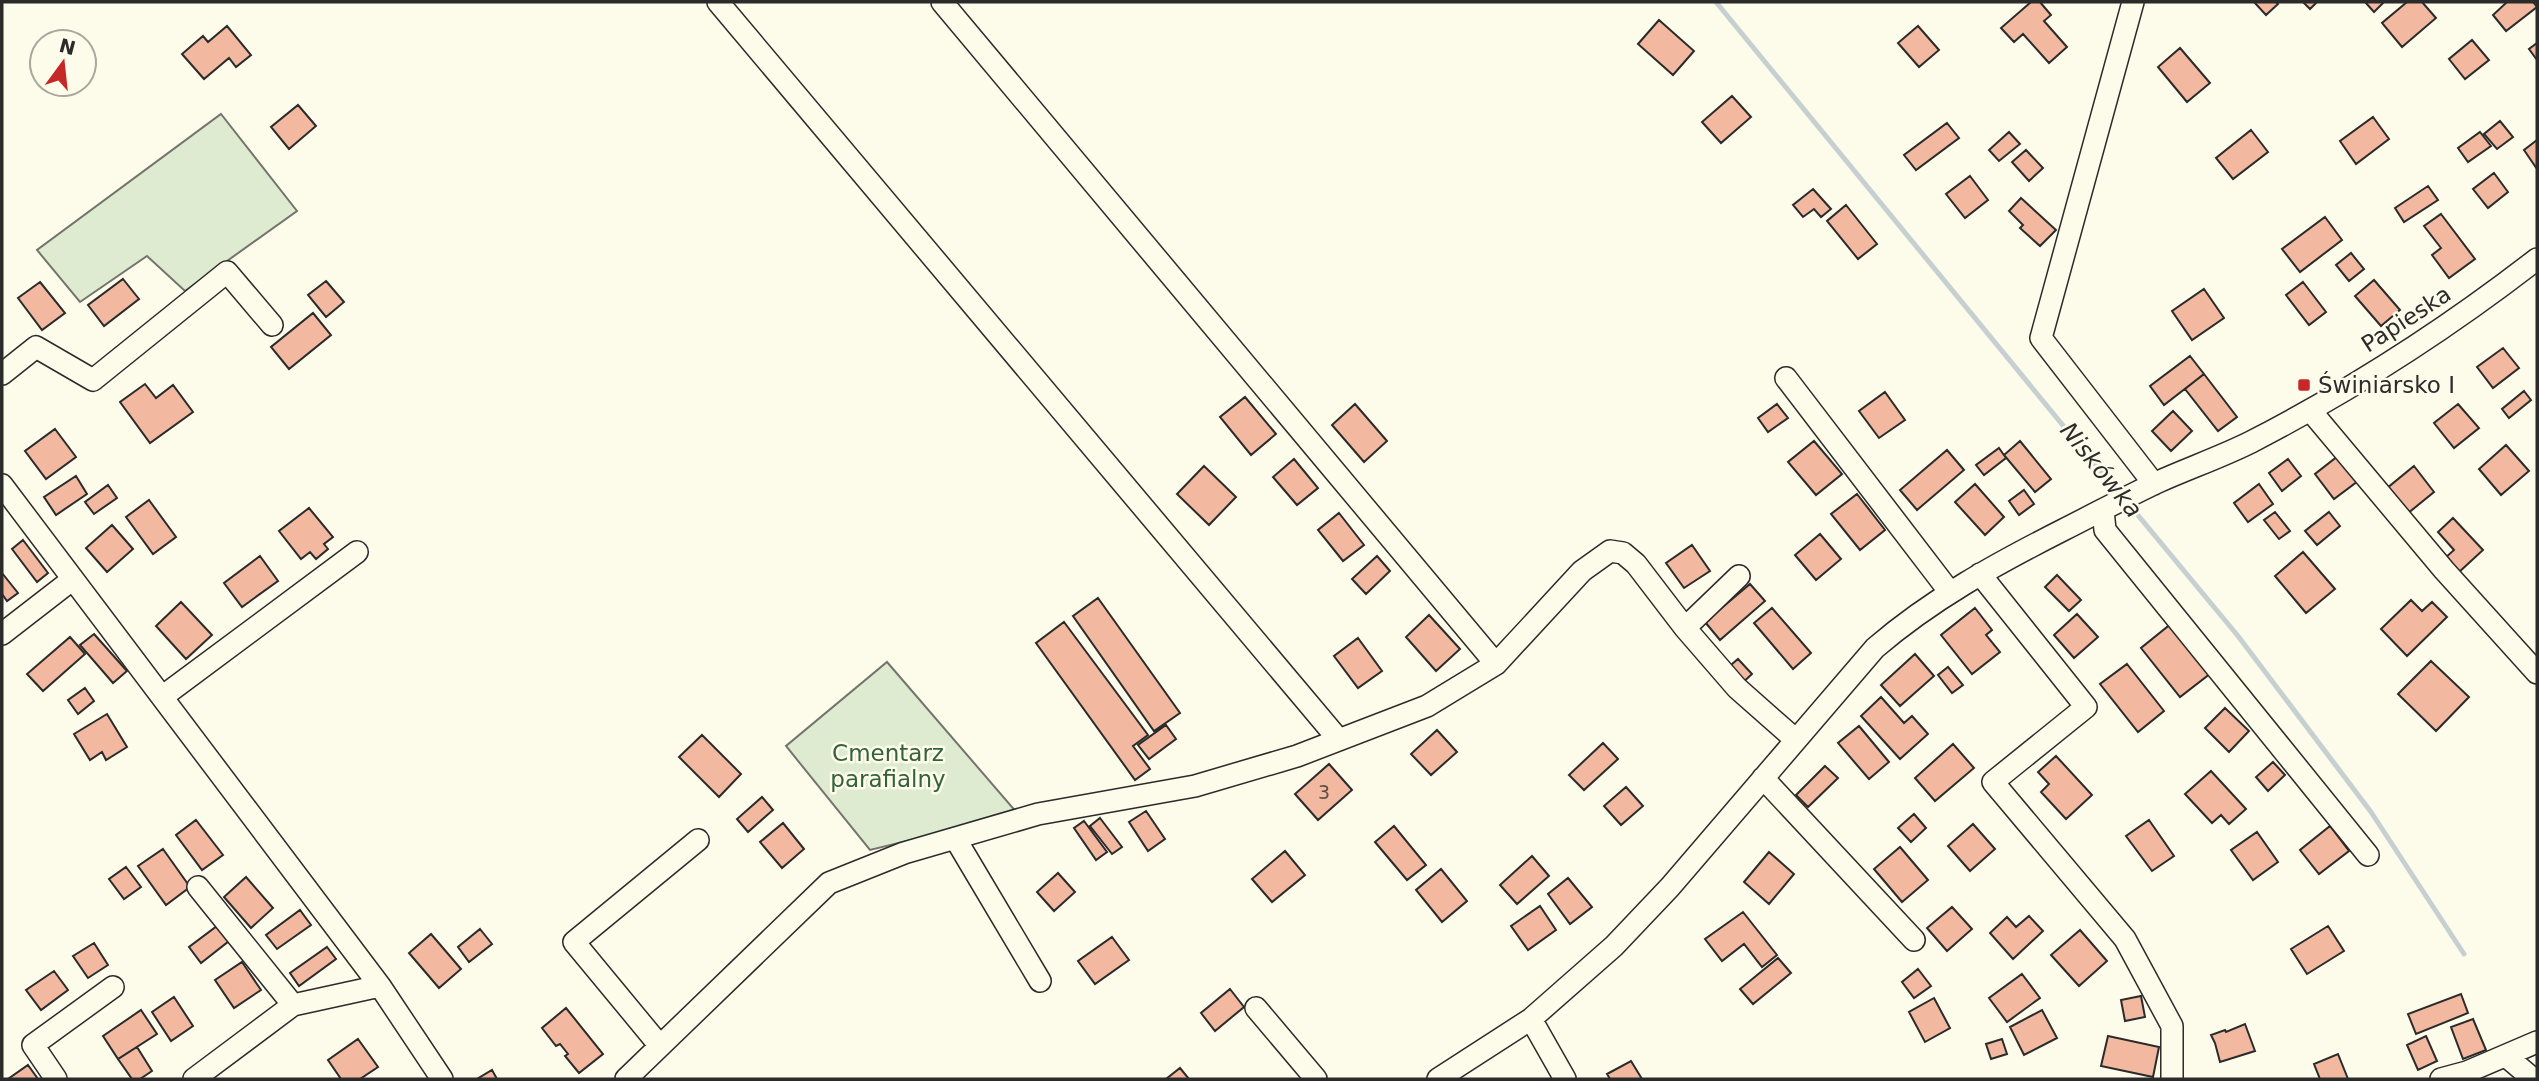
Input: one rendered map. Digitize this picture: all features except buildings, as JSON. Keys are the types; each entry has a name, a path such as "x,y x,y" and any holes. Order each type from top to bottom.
{"street":[{"path":"718,2 1339,740"},
{"path":"942,2 1496,664"},
{"path":"2133,2 2041,338 2151,486"},
{"name":"Papieska","path":"1438,1079 1531,1019 1614,946 1670,887 1875,649 1906,622 1949,591 1980,573 2151,486 2249,443 2310,410 2431,337 2537,259"},
{"path":"2,374 36,347 93,380 227,272 271,325"},
{"path":"1786,378 1949,591"},
{"path":"2310,410 2444,570 2537,673"},
{"path":"2,485 380,986 442,1079"},
{"path":"2107,508 2105,530 2368,855"},
{"path":"626,1079 829,883 904,853 1038,814 1195,786 1297,756 1427,706 1496,664 1582,571 1610,551 1623,553 1636,564 1685,628 1737,688 1796,740"},
{"path":"162,697 358,552"},
{"path":"1980,573 2086,707 1993,782 2126,939 2172,1026 2172,1079"},
{"path":"1685,628 1739,576"},
{"path":"2,634 72,579"},
{"path":"1763,778 1914,940"},
{"path":"955,838 1040,981"},
{"path":"660,1046 574,942 698,840"},
{"path":"198,887 293,1004"},
{"path":"194,1079 293,1004 380,986"},
{"path":"57,1079 33,1045 113,987"},
{"path":"1256,1007 1316,1079"},
{"path":"1531,1019 1564,1079"},
{"path":"2441,1079 2468,1072 2537,1042"},
{"path":"2506,1056 2533,1079"}],"green space":[{"path":"221,114 297,211 185,291 147,256 80,302 37,250"},
{"name":"Cmentarz parafialny","path":"887,662 1018,814 870,850 786,746"}],"waterway":[{"name":"Niskówka","path":"1716,2 2120,495"},
{"name":"Niskówka","path":"2127,502 2238,636 2371,812 2464,954"}],"place":[{"name":"Świniarsko I","path":"2304,385"}]}
